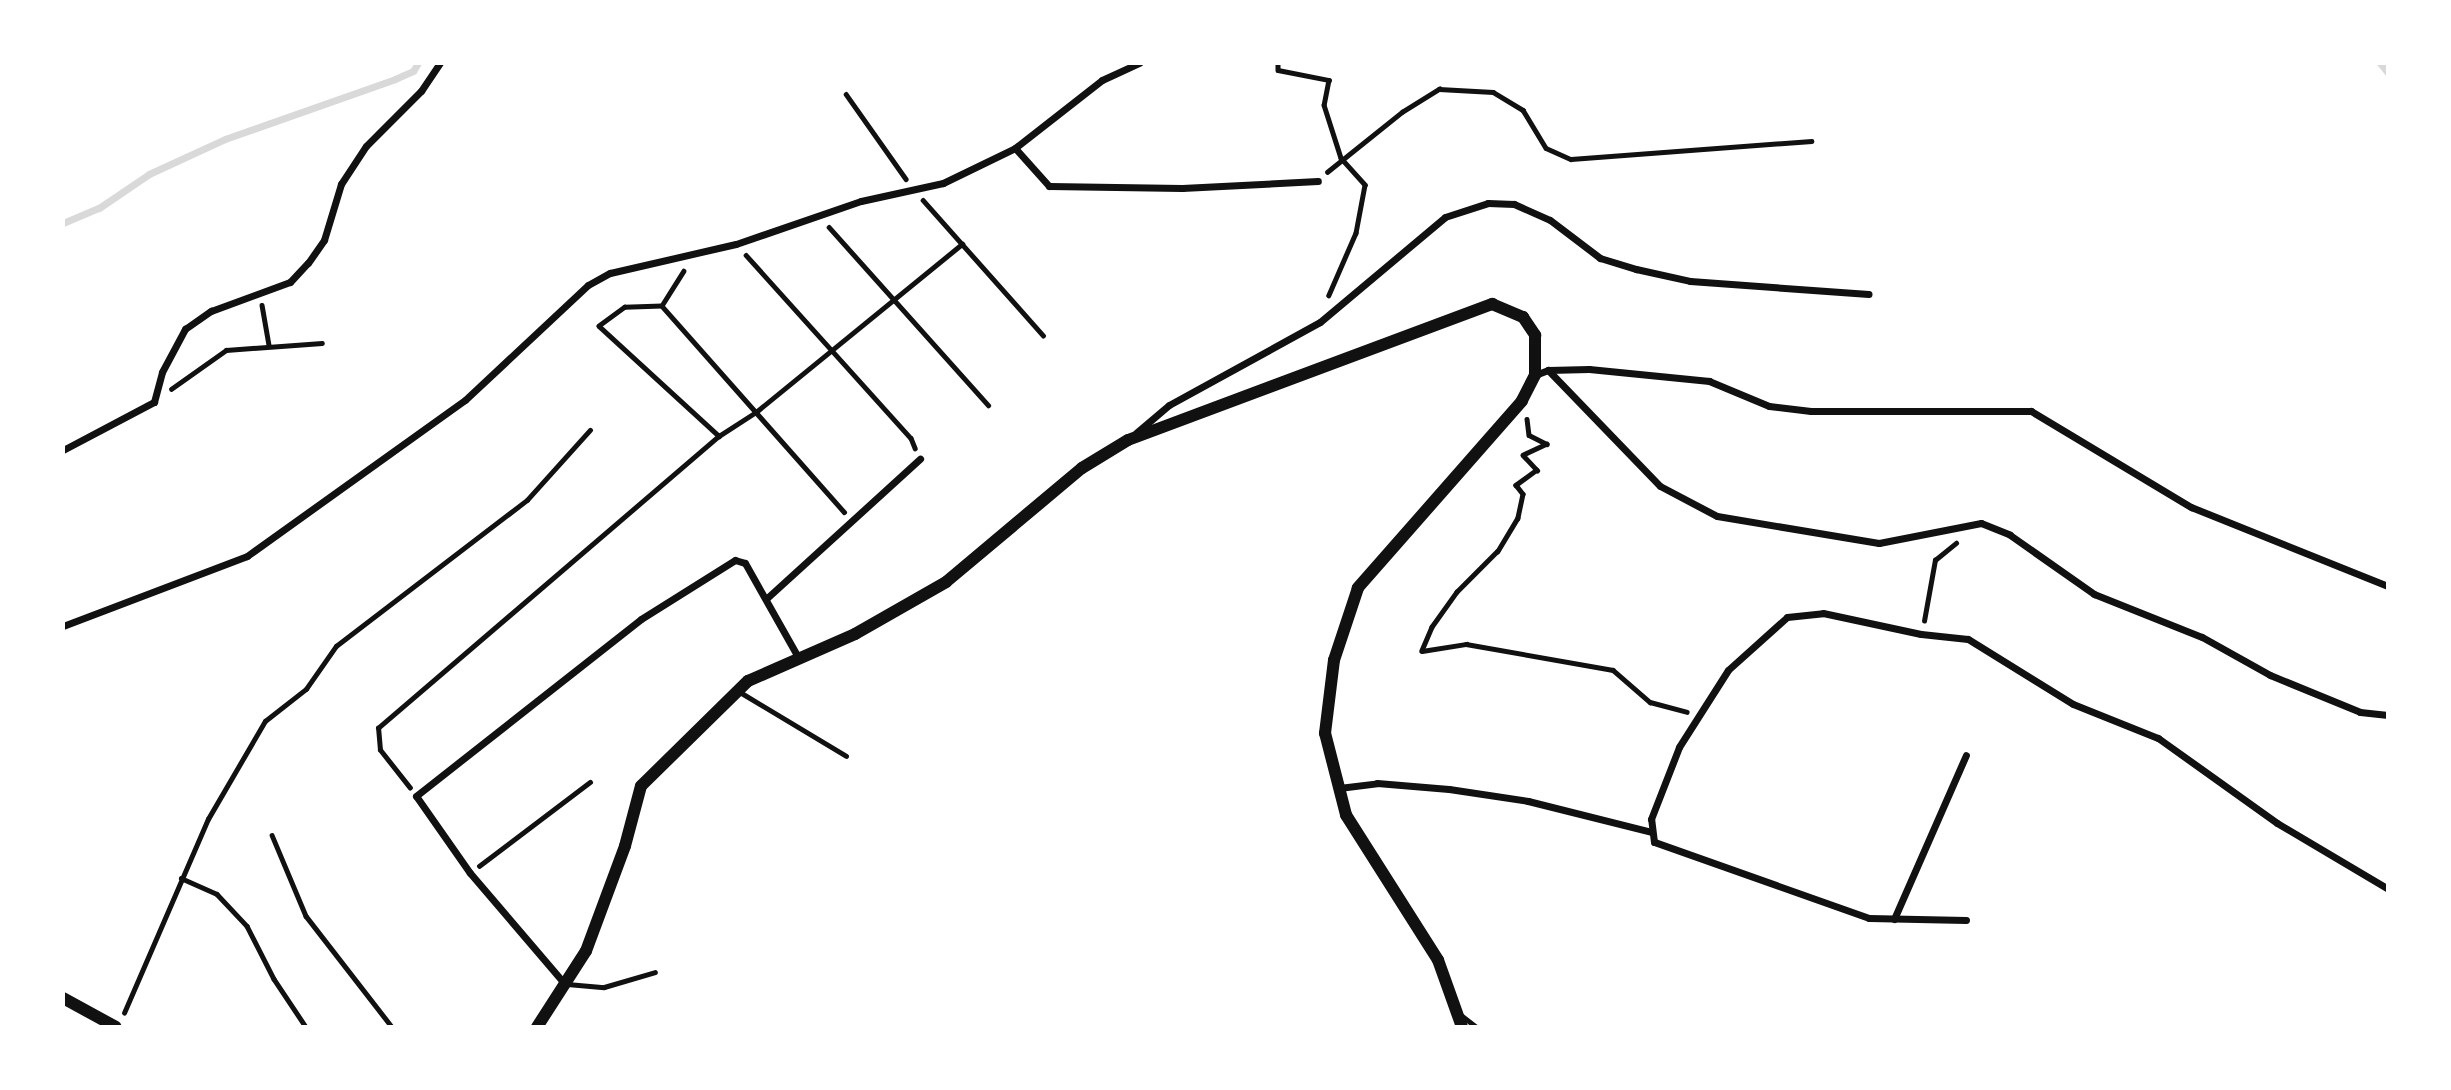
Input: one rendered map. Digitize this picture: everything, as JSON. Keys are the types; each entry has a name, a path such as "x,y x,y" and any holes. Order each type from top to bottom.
{"street":[{"path":"63,450 153,401 162,372 185,329 211,311 290,282 324,240 341,184 366,146 421,91 440,63"},
{"path":"63,626 247,556 465,400 588,285 610,273 736,244 819,215 943,183 1015,148 1102,80 1139,63"},
{"path":"1015,148 1049,186 1182,188 1318,181"},
{"path":"537,1027 586,950 625,846 641,786 738,691 798,657 855,634 946,582 1082,468 1128,440 1169,405 1321,322 1421,234 1445,217 1488,202 1526,209 1550,220 1600,258 1636,269 1690,281 1869,294"},
{"path":"1128,440 1492,304 1523,317 1535,335 1535,375 1522,401 1358,588 1334,660 1325,733 1346,815 1438,960 1462,1027"},
{"path":"1535,375 1548,370 1589,369 1709,381 1769,406 1811,411 2031,411 2191,506 2388,586"},
{"path":"1548,370 1660,486 1717,516 1879,543 1981,523 2010,535 2094,594 2202,636 2270,675 2348,707 2388,715"},
{"path":"767,598 920,459"},
{"path":"564,983 470,873 416,796 641,620 735,560 745,563 798,657"},
{"path":"1966,920 1894,919 1837,910 1654,842 1651,819 1679,747 1702,716 1728,670 1787,617 1823,613 1921,634 1968,639 2073,704 2158,738 2277,823 2388,889"},
{"path":"1894,919 1966,755"},
{"path":"1339,788 1377,783 1450,789 1528,801 1651,831"},
{"path":"63,998 117,1027"}],"lane":[{"path":"738,691 846,756"},
{"path":"564,983 591,989 655,971"},
{"path":"1457,1012 1476,1027"}],"path":[{"path":"1279,63 1278,70 1329,80 1324,104 1341,158 1365,185 1356,233 1321,322"},
{"path":"1341,158 1439,89 1493,92 1523,110 1546,148 1571,159 1811,141"},
{"path":"846,94 914,189 1043,335"},
{"path":"819,215 988,405"},
{"path":"736,244 911,438 920,459"},
{"path":"416,796 380,750 378,728 719,436 757,412 830,348 895,300 962,244"},
{"path":"662,306 695,252"},
{"path":"254,295 267,321 269,345"},
{"path":"719,436 599,326 625,307 662,306 853,522"},
{"path":"153,401 226,350 322,343"},
{"path":"1522,401 1529,435 1547,444 1523,455 1536,470 1516,485 1523,494 1518,519 1498,551 1457,592 1432,627 1422,651 1466,645 1613,670 1650,702 1702,716"},
{"path":"117,1027 208,819 265,721 306,689 337,646 527,500 590,430"},
{"path":"1921,634 1935,560 1981,523"},
{"path":"470,873 590,782"},
{"path":"272,835 306,916 392,1027"},
{"path":"181,878 217,894 247,926 274,979 306,1027"}],"waterway":[{"path":"63,223 99,208 149,174 225,139 395,79 413,71 418,63"},
{"path":"2380,63 2388,73"}]}
